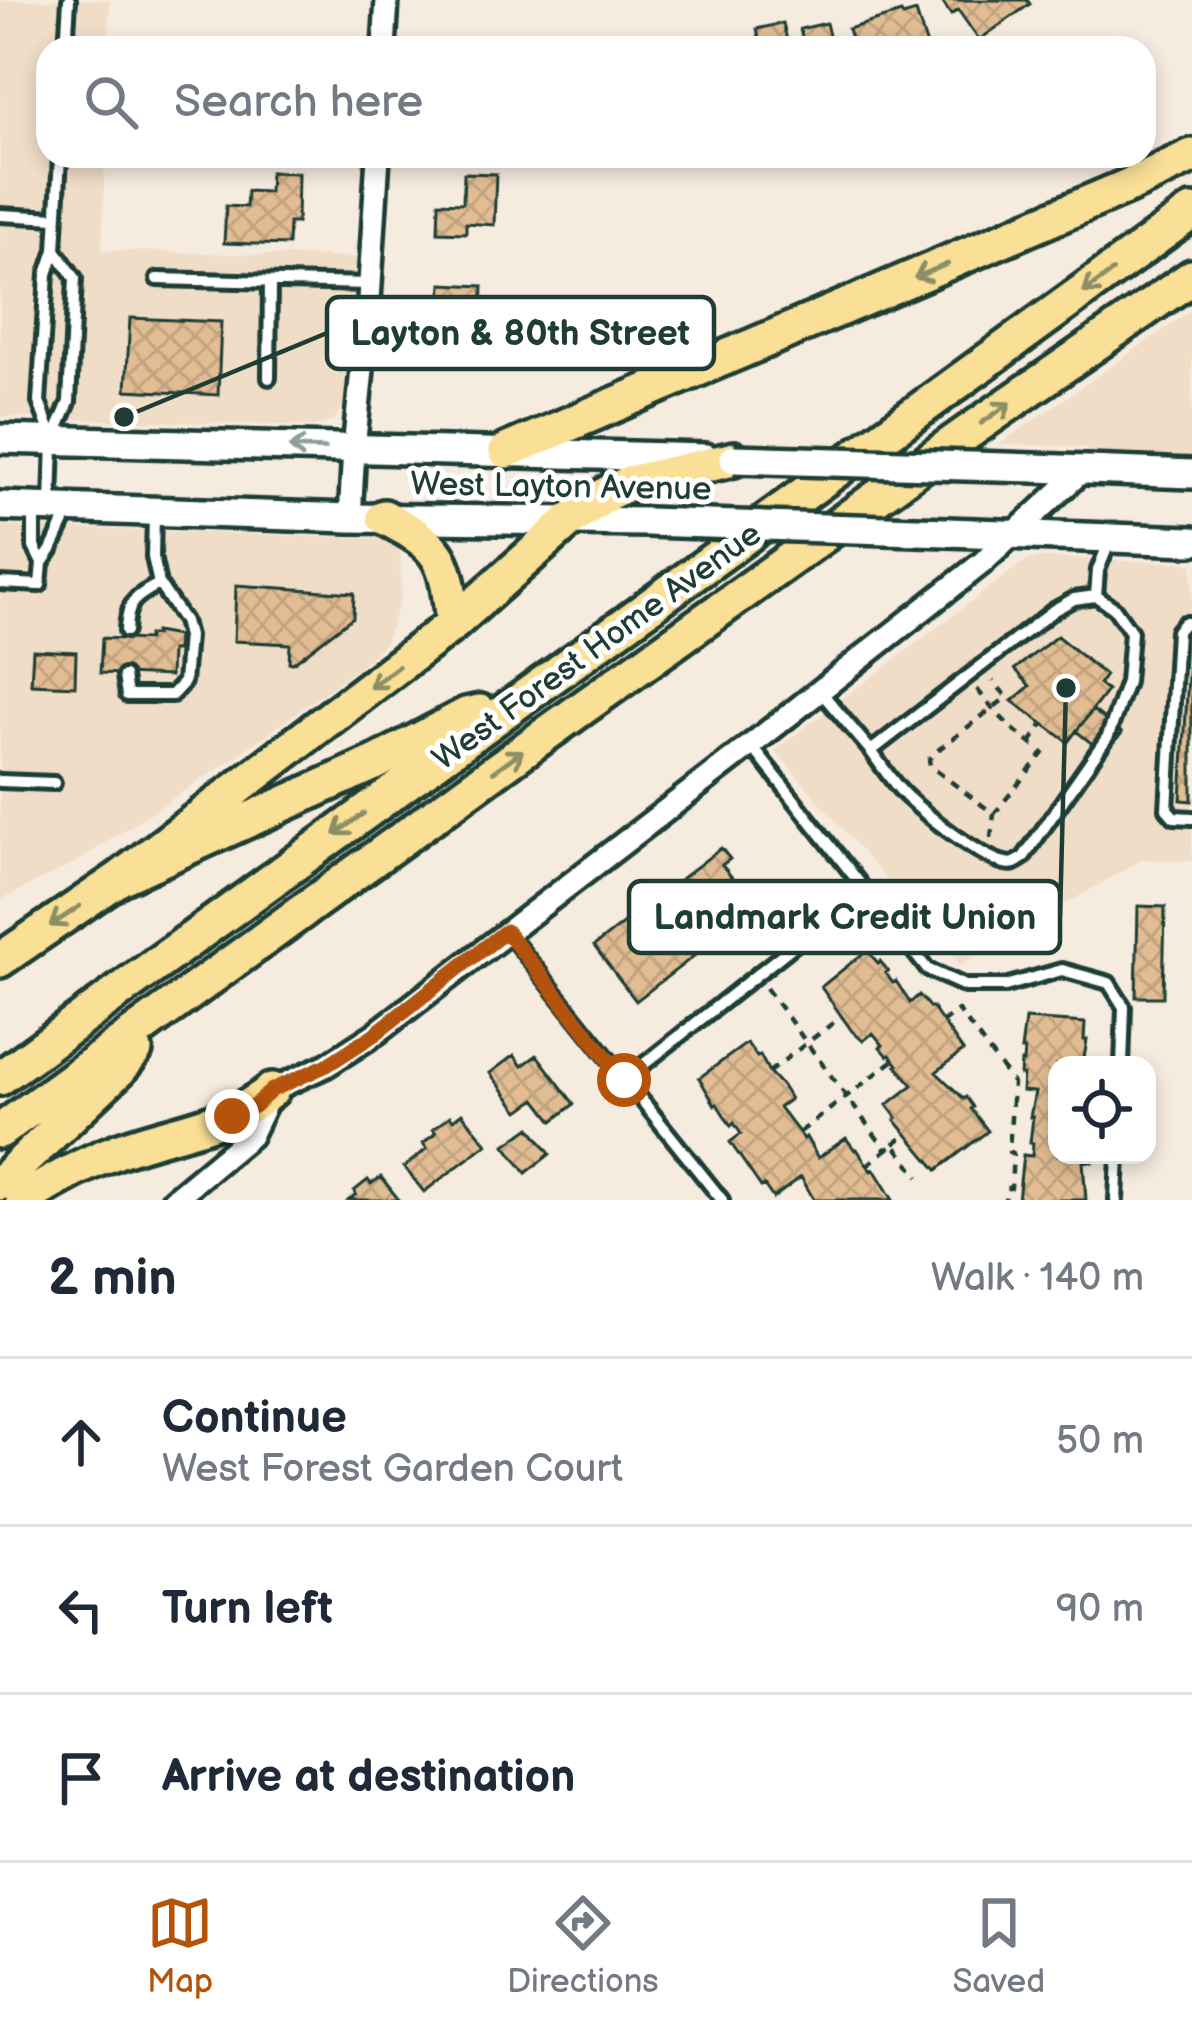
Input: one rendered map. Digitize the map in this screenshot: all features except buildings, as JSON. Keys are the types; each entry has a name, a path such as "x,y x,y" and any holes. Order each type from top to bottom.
{"main road":[{"path":"506,452 1192,156"},
{"name":"West Forest Home Avenue","path":"0,1078 1192,212"},
{"name":"West Forest Home Avenue","path":"0,1130 584,706 1192,277"},
{"name":"West Layton Avenue","path":"0,439 1192,474"},
{"path":"0,960 121,878 453,624 569,520 608,493 628,483 734,459"},
{"name":"West Layton Avenue","path":"0,506 1192,541"},
{"path":"384,517 433,547 449,587 453,624"},
{"path":"1110,540 1192,525"},
{"path":"121,878 377,762 466,715 511,705"},
{"path":"0,1183 120,1069 159,1016"},
{"path":"23,1200 115,1152 232,1116 254,1106 272,1090"}],"street":[{"path":"386,36 387,0"},
{"path":"350,518 377,168"},
{"path":"173,1200 250,1136 272,1090 327,1065 375,1034 820,691 1014,535 1083,470"}],"lane":[{"path":"67,36 69,0"},
{"path":"53,440 39,402 59,168"},
{"path":"0,215 56,218"},
{"path":"0,583 40,585 42,563 51,550 53,440 70,401 75,278 55,250"},
{"path":"157,279 370,284"},
{"path":"269,378 270,282"},
{"path":"42,563 34,547 51,507"},
{"path":"124,676 127,695 172,694 184,682 188,637 184,621 159,584 153,557 154,511"},
{"path":"1096,596 1098,570 1110,540"},
{"path":"126,631 135,597 159,584"},
{"path":"820,691 906,796 958,836 1007,864 1016,863 1108,736 1127,682 1131,632 1114,608 1096,596 1074,599 871,751"},
{"path":"1192,623 1184,623 1177,632 1167,809 1174,817 1192,818"},
{"path":"752,745 927,968 965,986 1005,986 1062,970 1108,982 1124,1007 1122,1056"},
{"path":"0,781 54,784"},
{"path":"624,1080 865,889"},
{"path":"506,931 722,1200"},
{"path":"1116,1200 1118,1164"}],"path":[{"path":"992,680 1007,697 929,759 930,766 994,814"},
{"path":"992,709 1042,753 994,814 992,835"},
{"path":"1030,743 1043,724"},
{"path":"756,973 886,1150"},
{"path":"942,1023 958,1010 1012,1083 1011,1188 1006,1188 1005,1200"},
{"path":"769,1072 842,1016"},
{"path":"800,1132 894,1060"},
{"path":"867,1165 908,1133"},
{"path":"895,1144 919,1178"}],"shaded area":[{"path":"0,0 110,0 108,36 36,36 36,168 105,168 102,250 367,258 347,398 334,420 315,426 0,417"},
{"path":"1192,310 1192,458 1092,455 1085,447 1000,444"},
{"path":"0,526 387,539 400,542 401,597 385,643 362,665 234,758 73,864 0,900"},
{"path":"1043,558 1192,563 1192,861 1143,859 960,966 775,750 1018,566"}],"place":[{"name":"Layton & 80th Street","path":"124,417"},
{"name":"Landmark Credit Union","path":"1066,688"}],"route":[{"path":"232,1116 375,1034 506,931 624,1080"}]}
